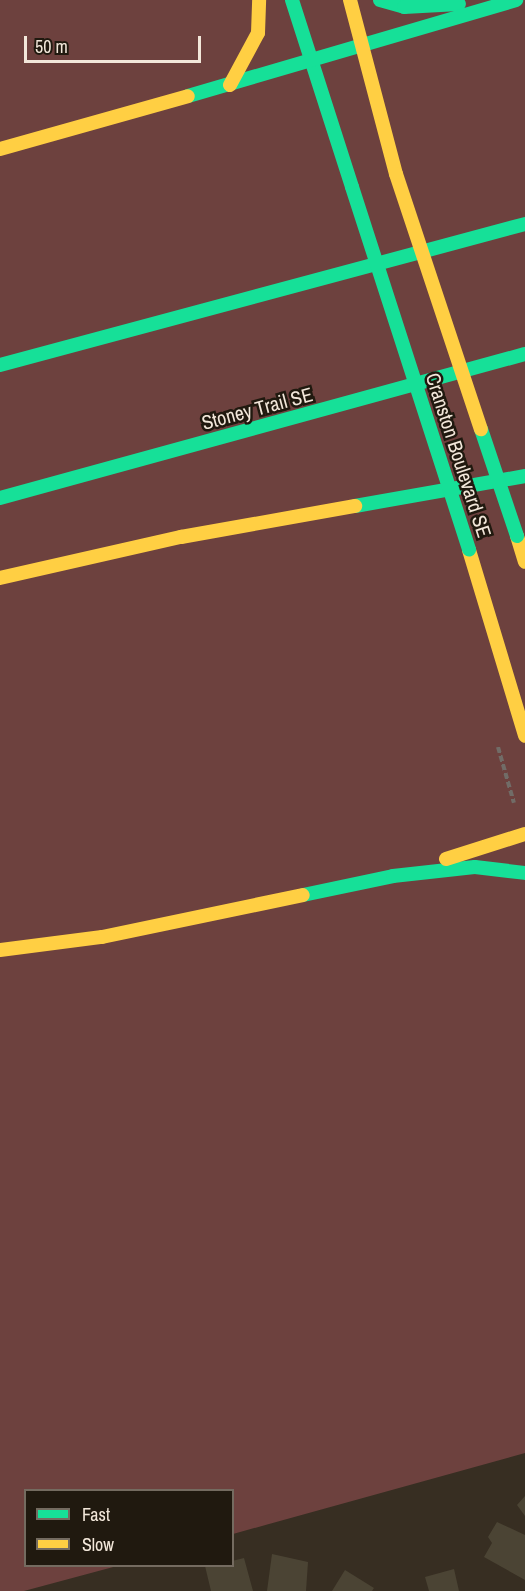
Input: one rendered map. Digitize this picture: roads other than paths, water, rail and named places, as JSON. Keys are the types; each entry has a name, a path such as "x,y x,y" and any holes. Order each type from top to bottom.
{"main road":[{"path":"230,85 258,33 259,0"},
{"name":"Cranston Boulevard SE","path":"292,0 314,62 352,187 470,550 525,736"},
{"name":"Cranston Boulevard SE","path":"350,0 396,174 525,562"},
{"path":"380,0 404,7 428,8 488,0"},
{"path":"0,148 314,62 516,0"},
{"path":"0,365 525,224"},
{"name":"Stoney Trail SE","path":"0,498 525,354"},
{"path":"0,578 181,537 525,476"},
{"path":"393,876 525,834"},
{"path":"0,950 102,937 393,876 475,867 525,873"}]}
